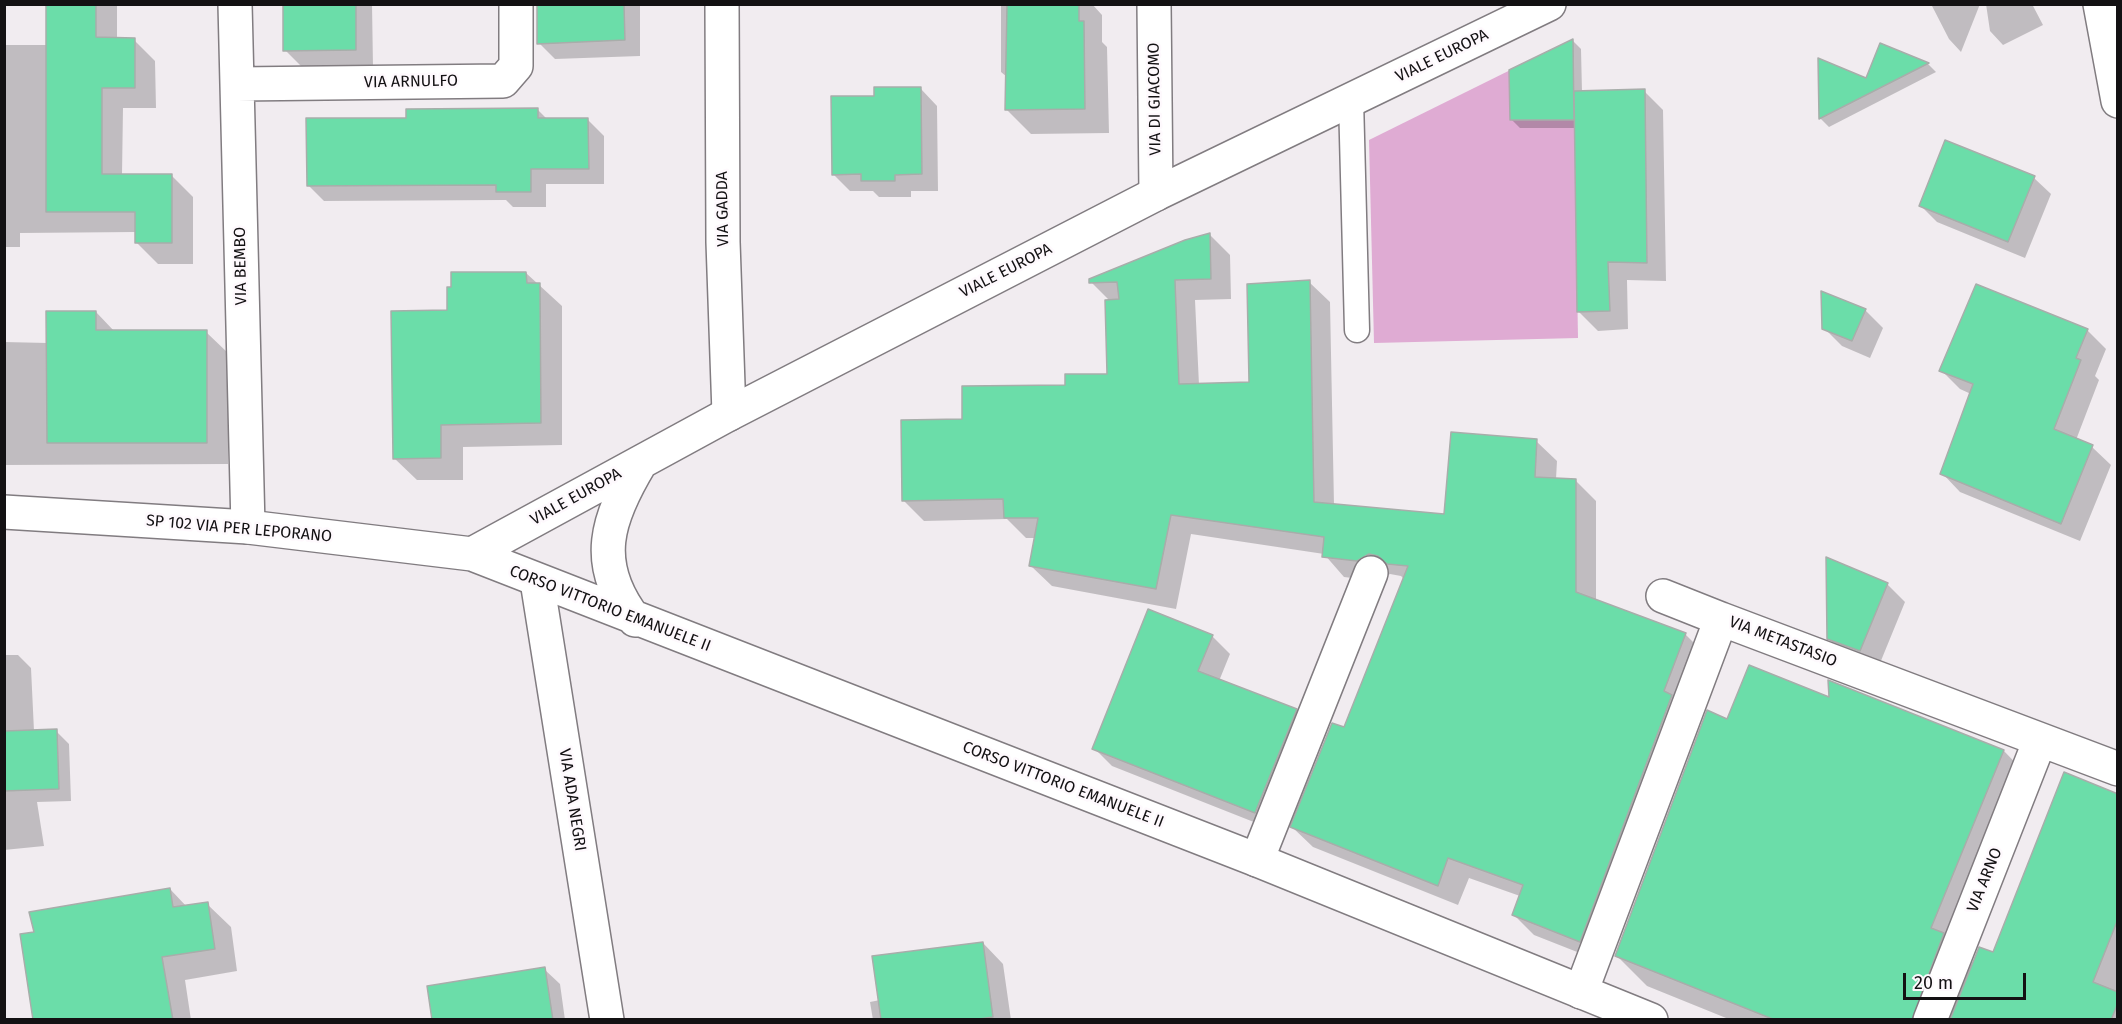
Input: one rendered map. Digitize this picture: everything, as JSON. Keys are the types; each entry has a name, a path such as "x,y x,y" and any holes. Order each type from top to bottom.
{"street":[{"name":"VIA BEMBO","path":"235,4 248,527"},
{"name":"VIA ARNULFO","path":"237,84 503,81 516,66 516,4"},
{"name":"VIA GADDA","path":"722,4 723,242 729,414"},
{"name":"VIA DI GIACOMO","path":"1154,4 1156,194"},
{"name":"VIALE EUROPA","path":"472,554 729,414 1156,194 1549,4"},
{"path":"2100,4 2113,49 2118,101"},
{"path":"635,620 616,589 608,558 608,539 616,505 642,461"},
{"name":"SP 102 VIA PER LEPORANO","path":"4,512 248,527 472,554"},
{"name":"CORSO VITTORIO EMANUELE II","path":"472,554 635,620 1257,860 1651,1020"},
{"path":"1257,860 1371,573"},
{"name":"VIA ADA NEGRI","path":"537,581 607,1020"},
{"path":"1663,596 1721,619"},
{"name":"VIA METASTASIO","path":"1581,992 1721,619 2118,769"},
{"name":"VIA ARNO","path":"1930,1020 2040,740"}],"lane":[{"path":"1352,99 1358,330"}],"shaded area":[{"path":"1573,39 1578,338 1374,343 1369,140"}],"building":[{"path":"46,4 96,4 96,37 135,38 135,88 102,88 102,174 172,174 172,243 135,243 135,212 46,212"},
{"path":"283,4 356,4 356,50 283,51"},
{"path":"537,4 624,4 625,40 537,44"},
{"path":"1007,4 1079,4 1079,21 1084,21 1085,109 1005,110"},
{"path":"1573,39 1574,120 1510,120 1509,70"},
{"path":"1880,43 1929,63 1819,119 1818,58 1866,78"},
{"path":"874,87 921,87 922,174 895,175 895,181 861,181 861,174 832,175 831,96 874,96"},
{"path":"1645,89 1647,263 1608,262 1610,311 1577,312 1574,91"},
{"path":"538,108 538,118 588,118 589,169 531,169 531,192 496,192 496,185 307,186 306,118 406,118 406,109"},
{"path":"1945,140 2035,176 2008,242 1919,206"},
{"path":"1210,233 1211,279 1175,280 1179,384 1249,382 1247,284 1310,280 1314,502 1444,514 1451,432 1537,439 1535,477 1576,479 1576,592 1686,633 1664,691 1672,695 1580,942 1512,915 1523,885 1448,858 1438,886 1290,827 1332,723 1344,727 1408,566 1387,564 1378,556 1369,554 1357,561 1322,557 1324,537 1171,515 1156,589 1029,566 1038,518 1004,518 1003,499 902,501 901,420 962,419 962,386 1065,385 1065,374 1107,374 1105,300 1119,299 1117,282 1089,283 1089,279 1185,240"},
{"path":"451,272 526,272 527,283 540,283 541,423 441,425 441,458 393,459 391,311 447,310 447,287 451,287"},
{"path":"1976,284 2088,329 2076,358 2081,360 2054,429 2093,445 2061,524 1940,474 1973,384 1939,371"},
{"path":"1821,291 1866,309 1852,341 1822,329"},
{"path":"46,311 96,311 96,330 207,330 207,443 47,443"},
{"path":"1826,557 1888,583 1860,651 1827,639"},
{"path":"1148,609 1213,635 1198,671 1297,709 1255,813 1092,749"},
{"path":"1749,665 1829,697 1828,680 2004,750 1931,928 1944,933 1912,1020 1775,1020 1615,956 1707,710 1727,719"},
{"path":"57,729 59,789 4,791 4,731"},
{"path":"2064,772 2118,794 2118,919 2093,982 2118,992 2118,1003 2111,1020 1950,1020 1979,947 1993,952"},
{"path":"170,888 173,907 208,902 215,949 162,957 173,1020 33,1020 20,934 34,932 29,912"},
{"path":"983,942 993,1017 973,1020 881,1020 872,956"},
{"path":"545,967 553,1020 432,1020 427,986"}]}
